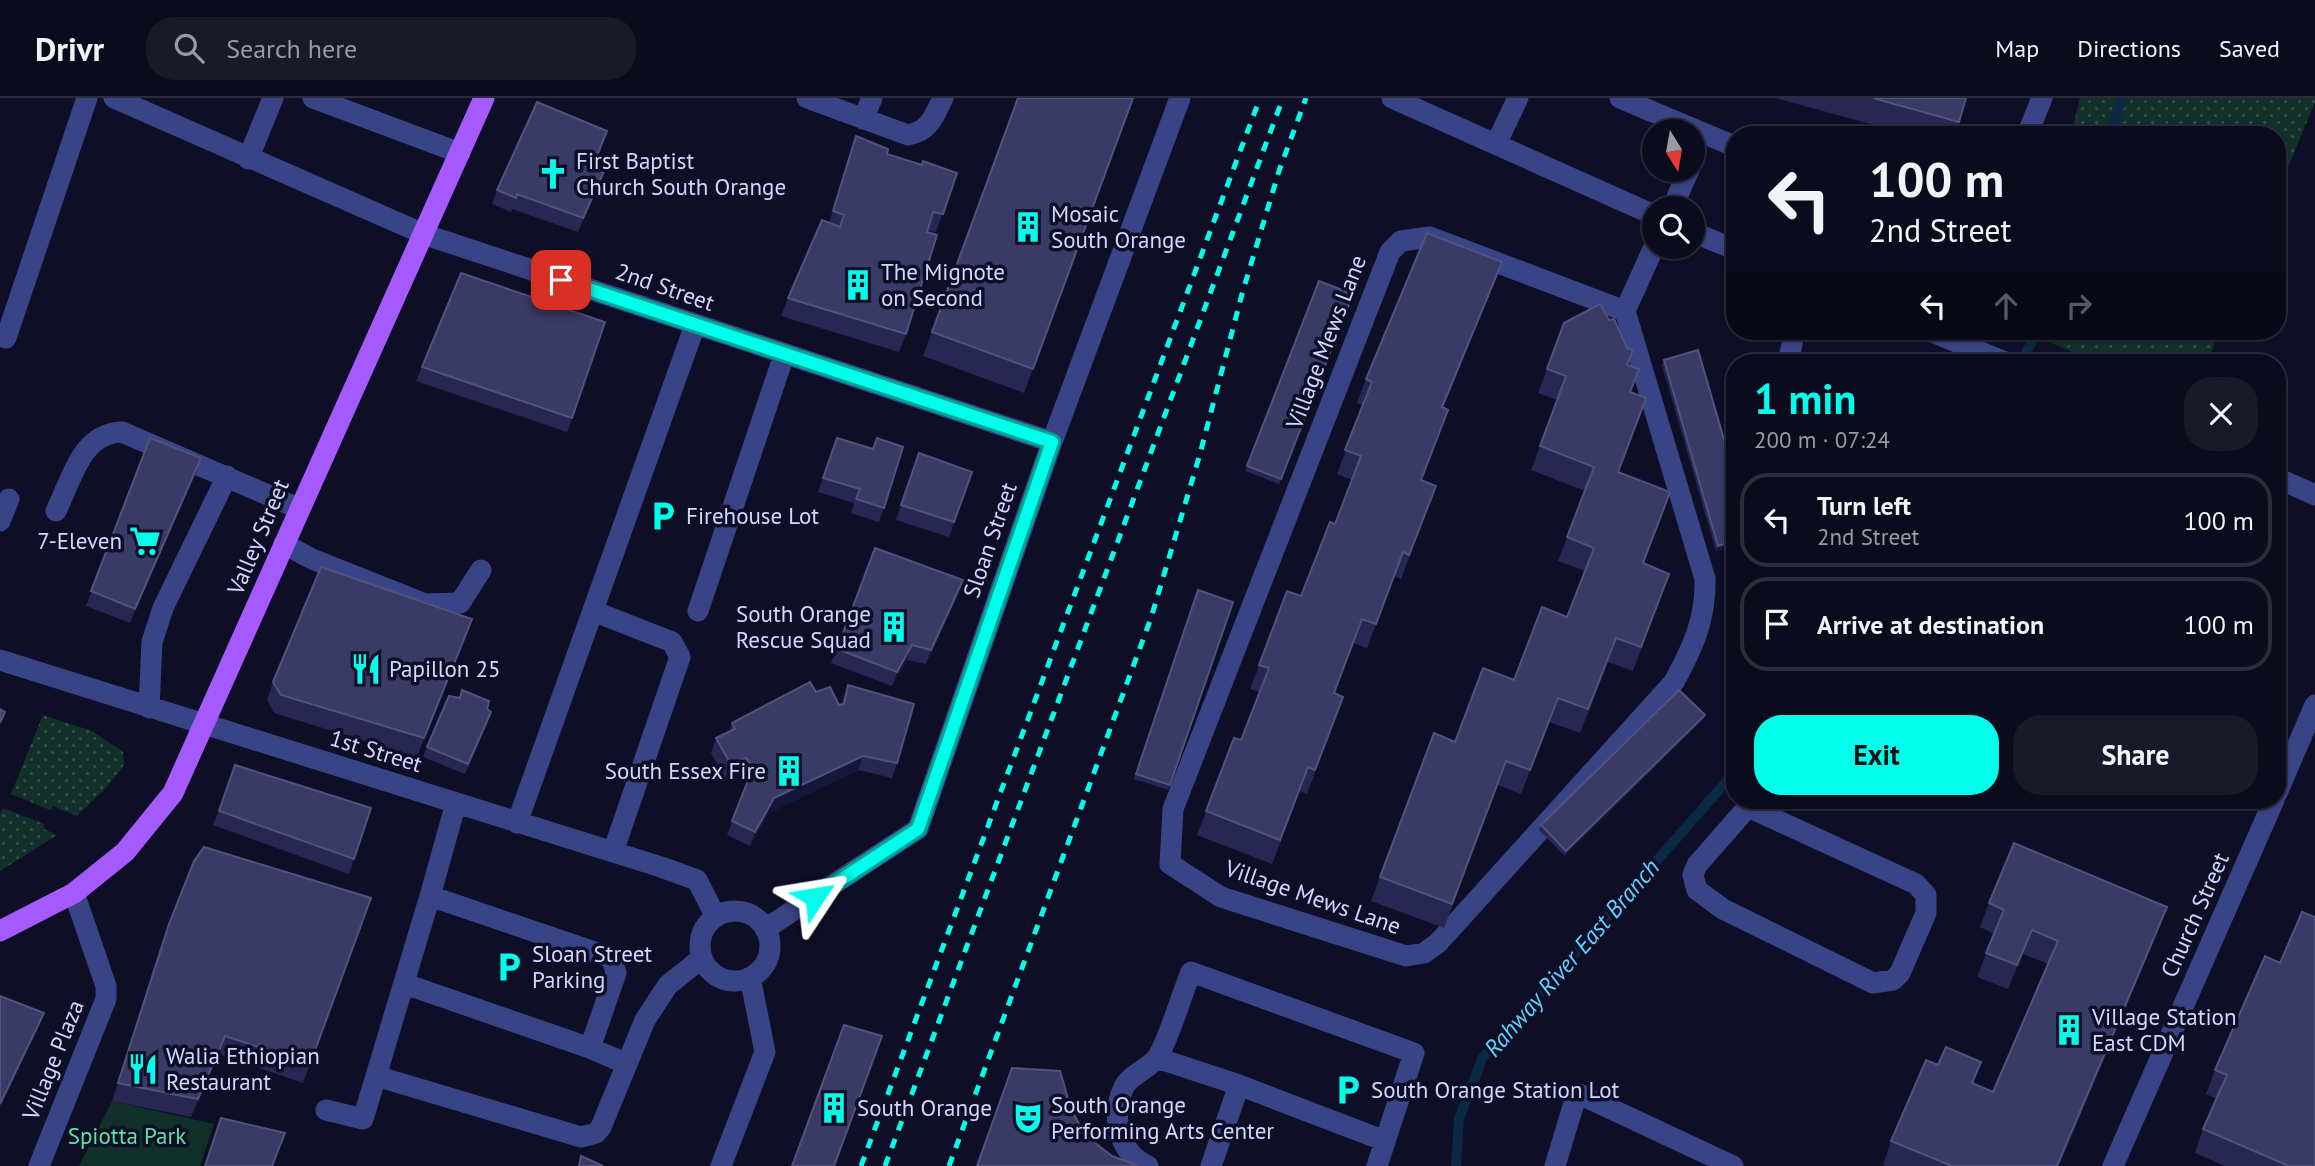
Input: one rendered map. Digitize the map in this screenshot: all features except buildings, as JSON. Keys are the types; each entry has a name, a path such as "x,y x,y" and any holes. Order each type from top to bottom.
{"main road":[{"name":"Valley Street","path":"0,932 74,893 125,852 173,793 205,726 298,508 426,234 484,98"}],"street":[{"path":"0,336 6,338 87,98"},
{"name":"2nd Street","path":"114,98 248,159 426,234 1052,442"},
{"path":"248,159 273,98"},
{"path":"313,98 460,153"},
{"path":"807,98 908,135 921,133 930,124 943,98"},
{"path":"863,119 872,98"},
{"name":"Sloan Street","path":"765,929 918,829 1052,442 1180,98"},
{"path":"1392,98 1642,210"},
{"path":"1496,144 1518,98"},
{"path":"1620,98 1670,119"},
{"path":"2031,126 2042,98"},
{"path":"1705,134 1726,143"},
{"name":"Village Mews Lane","path":"1430,237 1625,311 1706,579 1706,606 1697,640 1674,682 1438,943 1424,953 1406,956 1221,897 1170,864 1173,809 1390,252 1401,241 1430,237"},
{"path":"1705,237 1726,246"},
{"path":"1625,311 1649,259"},
{"path":"517,823 695,325"},
{"path":"1952,340 1986,354"},
{"path":"698,611 784,355"},
{"path":"55,511 89,443 107,432 122,432 298,508"},
{"path":"149,708 152,642 163,608 227,476"},
{"path":"2286,482 2315,495"},
{"path":"0,521 9,499"},
{"path":"284,544 312,559 425,604 460,603 481,570"},
{"path":"593,611 672,642 680,657 612,852"},
{"name":"1st Street","path":"0,660 697,880 716,918"},
{"path":"2286,772 2315,705"},
{"path":"326,1110 363,1119 405,984 456,803"},
{"path":"1746,809 1697,865 1693,875 1697,890 1723,909 1873,983 1893,980 1900,973 1926,913 1926,895 1916,884 1763,809"},
{"name":"Church Street","path":"2113,1166 2270,809"},
{"name":"Village Plaza","path":"39,1166 106,999 106,986 74,893"},
{"path":"430,896 612,958 616,973 590,1048"},
{"path":"734,911 746,913 765,929 770,947 763,967 750,977 733,981 711,973 702,958 700,940 705,929 716,918 734,911"},
{"path":"376,1076 581,1137 596,1133 601,1127 645,1020 668,985 702,958"},
{"path":"1148,1166 1136,1160 1122,1144 1117,1113 1125,1085 1157,1058 1191,972 1414,1052 1377,1166"},
{"path":"721,1166 765,1052 750,977"},
{"path":"405,984 590,1048 627,1064"},
{"path":"1157,1058 1239,1085 1385,1141"},
{"path":"1211,1166 1239,1085"},
{"path":"1555,1166 1577,1093 1733,1166"}],"green space":[{"path":"2080,98 2315,98 2286,172 2286,126 2073,126"},
{"path":"2045,340 2216,340 2210,354 2077,354"},
{"path":"43,715 92,731 123,752 124,765 107,787 77,816 53,806 50,810 11,794"},
{"path":"3,808 44,824 44,829 57,835 0,871 0,814"},
{"name":"Spiotta Park","path":"112,1101 214,1124 200,1166 79,1166"}],"waterway":[{"name":"Rahway River East Branch","path":"2113,126 2122,98"},
{"name":"Rahway River East Branch","path":"2026,354 2033,340"},
{"name":"Rahway River East Branch","path":"1456,1166 1459,1119 1482,1059 1726,782"}],"railway":[{"path":"861,1166 1260,98"},
{"path":"885,1166 1283,98"},
{"path":"949,1166 1151,618 1200,454 1242,294 1279,171 1306,98"}],"place":[{"name":"First Baptist Church South Orange","path":"553,174"},
{"name":"Mosaic South Orange","path":"1028,227"},
{"name":"The Mignote on Second","path":"858,285"},
{"name":"Firehouse Lot","path":"663,516"},
{"name":"7-Eleven","path":"145,541"},
{"name":"South Orange Rescue Squad","path":"894,627"},
{"name":"Papillon 25","path":"366,669"},
{"name":"South Essex Fire","path":"789,771"},
{"name":"Sloan Street Parking","path":"509,967"},
{"name":"Village Station East CDM","path":"2069,1030"},
{"name":"Walia Ethiopian Restaurant","path":"143,1069"},
{"name":"South Orange Station Lot","path":"1348,1090"},
{"name":"South Orange","path":"834,1108"},
{"name":"South Orange Performing Arts Center","path":"1028,1118"}],"route":[{"path":"561,280 1052,442 918,829 815,897"}]}
